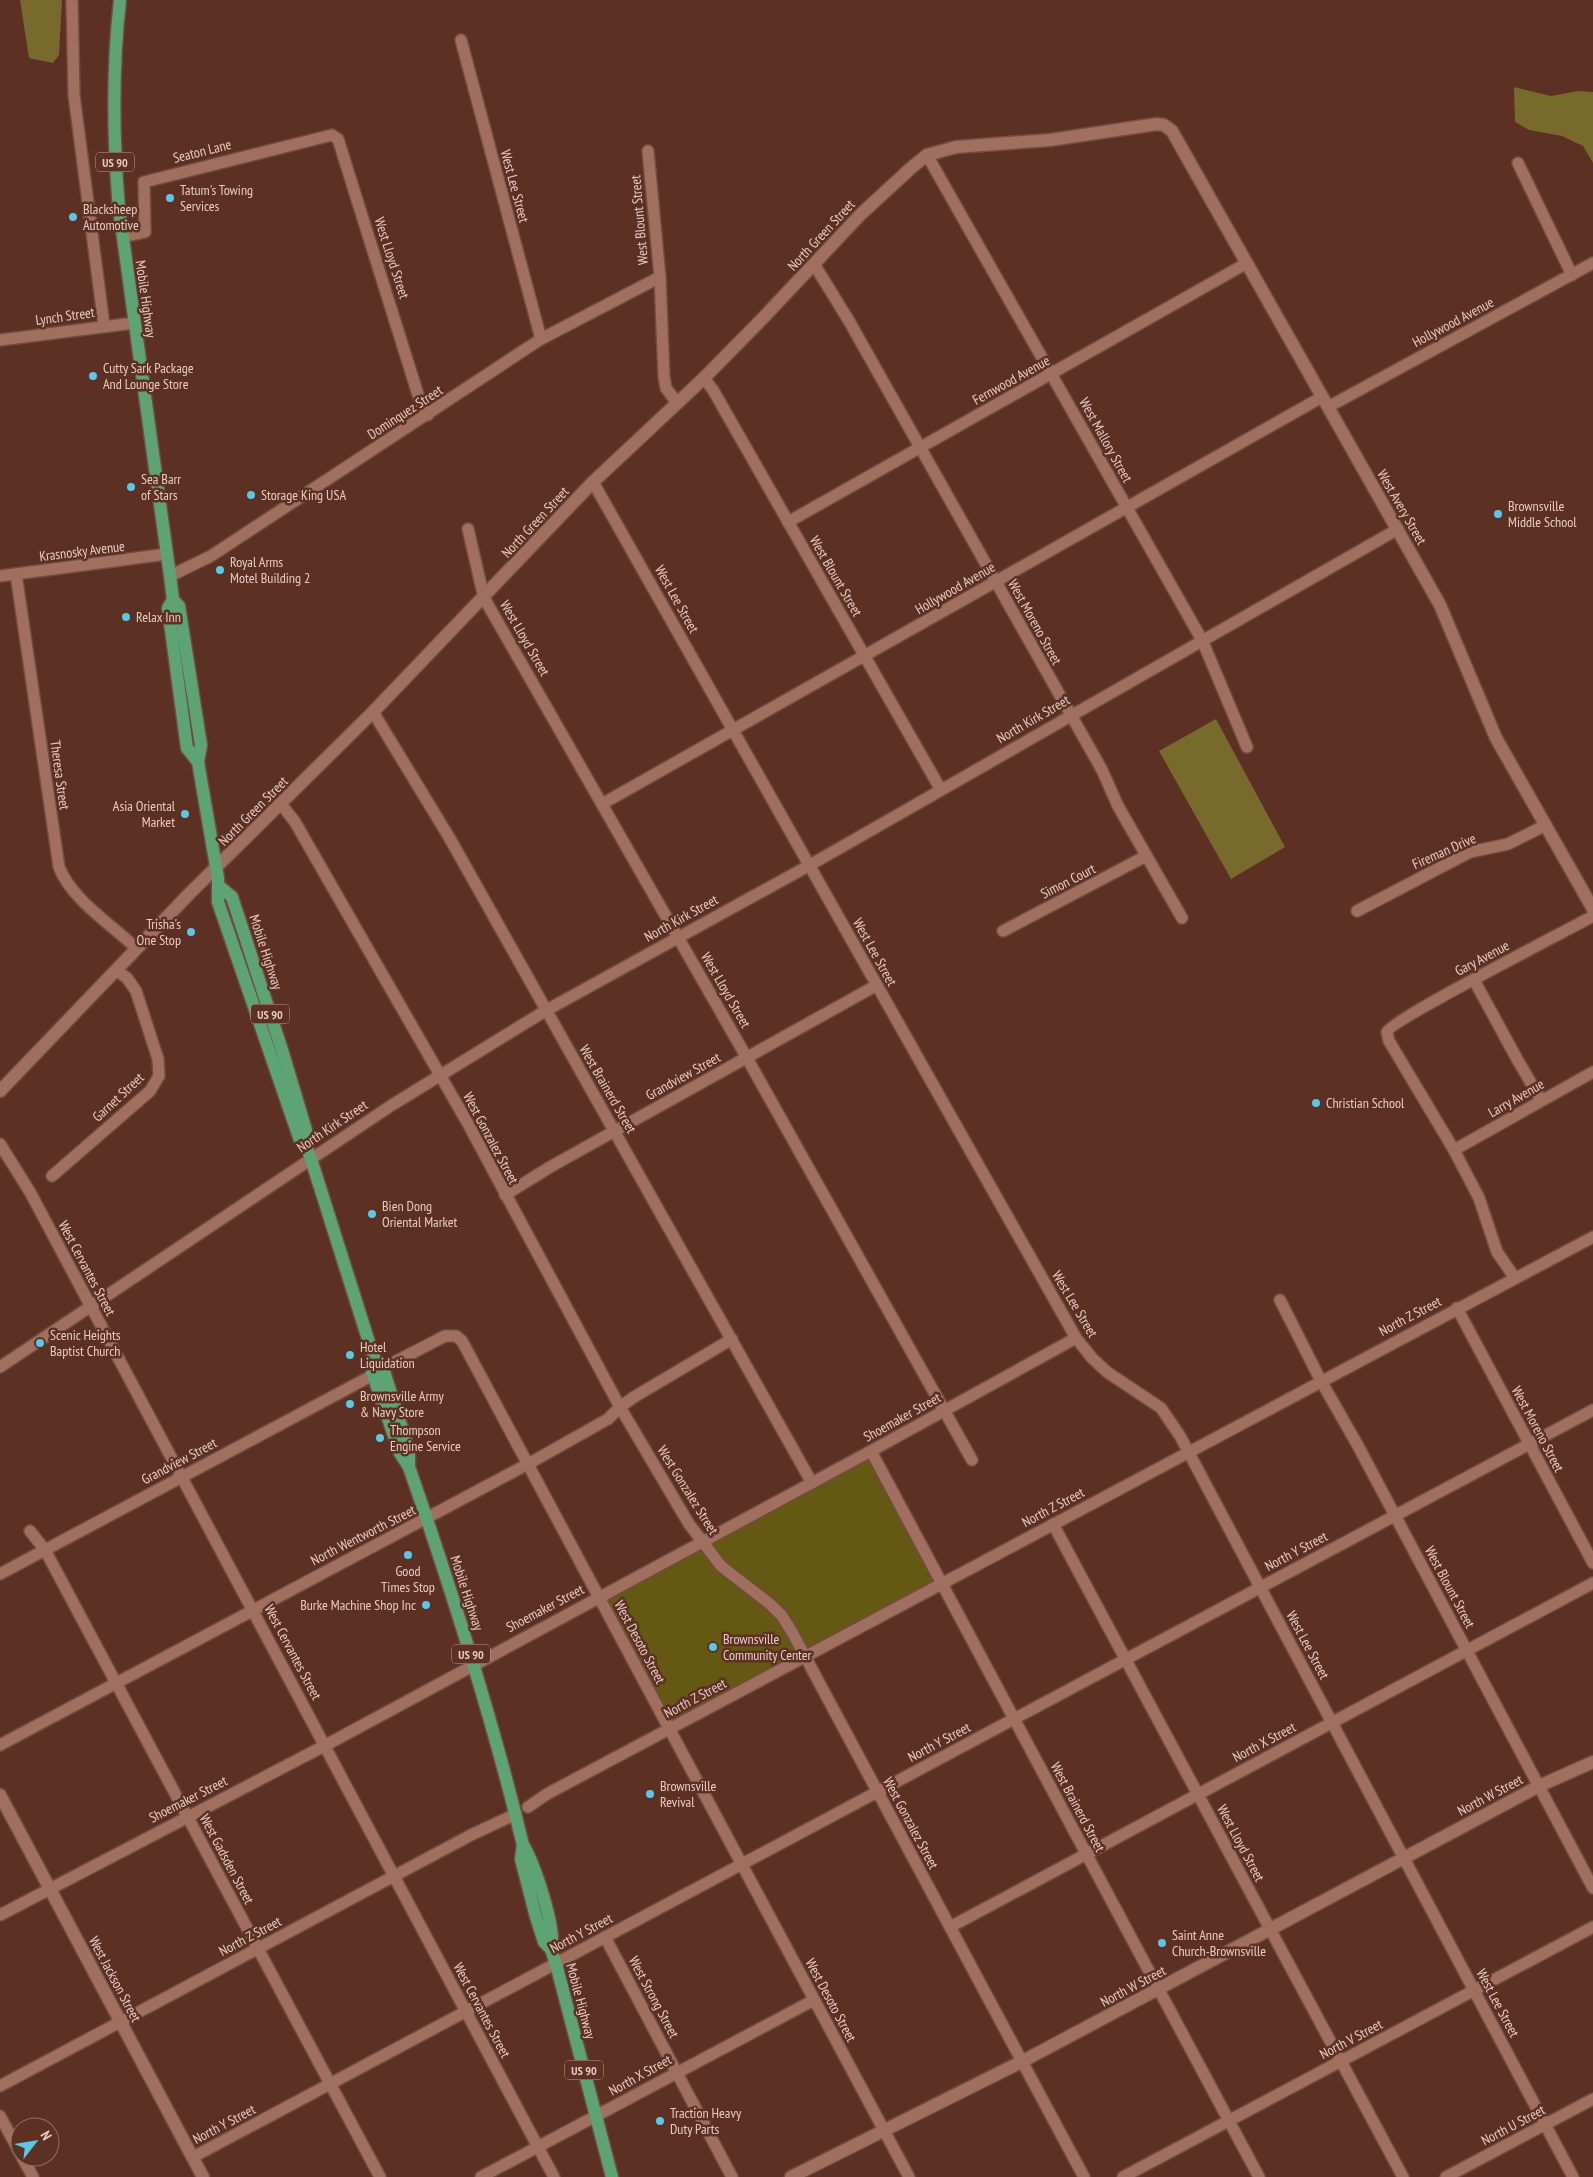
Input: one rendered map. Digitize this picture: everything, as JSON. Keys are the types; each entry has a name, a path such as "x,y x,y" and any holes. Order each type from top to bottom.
{"main road":[{"name":"Mobile Highway","path":"120,0 115,53 114,119 116,170 123,237 173,600 179,606 184,635 201,745 198,762 219,886 232,897 282,1050 308,1137 309,1154 378,1372 409,1451 409,1467 474,1664 523,1845 531,1858 548,1914 554,1940 551,1949 612,2177"}],"street":[{"path":"72,0 74,95 104,325"},
{"name":"West Lee Street","path":"461,40 541,339"},
{"name":"North Green Street","path":"0,1091 136,948 373,712 593,482 704,378 860,215 927,155 975,144 1050,140 1158,124 1168,128"},
{"name":"West Avery Street","path":"1168,128 1247,263 1440,605 1496,738 1593,910"},
{"name":"Seaton Lane","path":"123,237 146,232 144,182 332,135 337,138"},
{"name":"West Lloyd Street","path":"337,138 420,401 428,415"},
{"name":"West Blount Street","path":"648,151 660,277 664,377 666,388 676,403"},
{"name":"West Mallory Street","path":"927,155 1202,640 1247,747"},
{"path":"1518,163 1572,275"},
{"name":"Fernwood Avenue","path":"788,522 1247,263"},
{"name":"Hollywood Avenue","path":"602,804 1127,508 1325,402 1593,263"},
{"name":"West Moreno Street","path":"814,264 849,321 1102,770 1118,806 1182,918"},
{"name":"Dominquez Street","path":"170,576 202,561 428,415 541,339 660,277"},
{"name":"Lynch Street","path":"0,340 104,325 134,323"},
{"name":"West Blount Street","path":"704,378 941,790"},
{"name":"West Lee Street","path":"593,482 1076,1338 1106,1372 1161,1408 1167,1415 1573,2177"},
{"name":"West Lloyd Street","path":"468,529 484,598 678,936 972,1460"},
{"name":"North Kirk Street","path":"0,1367 309,1154 545,1010 810,865 1398,529"},
{"name":"Krasnosky Avenue","path":"0,576 167,554"},
{"name":"Theresa Street","path":"16,574 59,867 66,881 75,892 136,948"},
{"name":"West Brainerd Street","path":"373,712 449,837 545,1010 616,1131 812,1483"},
{"name":"West Gonzalez Street","path":"281,804 295,822 439,1075 620,1407 689,1524 721,1566 778,1612 792,1632 1084,2177"},
{"name":"Fireman Drive","path":"1357,911 1470,852 1508,844 1546,825"},
{"name":"Simon Court","path":"1003,931 1146,856"},
{"name":"Gary Avenue","path":"1454,1150 1389,1041 1387,1029 1593,916"},
{"name":"Garnet Street","path":"52,1176 150,1091 159,1076 158,1060 136,991 127,978 116,970"},
{"path":"1474,980 1541,1100"},
{"name":"Grandview Street","path":"505,1195 877,985"},
{"name":"Larry Avenue","path":"1454,1150 1593,1072"},
{"name":"West Cervantes Street","path":"0,1144 30,1192 326,1745 554,2177"},
{"path":"1454,1150 1479,1198 1497,1252 1515,1278"},
{"name":"North Z Street","path":"528,1807 547,1794 805,1656 1457,1308 1593,1238"},
{"name":"West Blount Street","path":"1280,1300 1321,1381 1593,1888"},
{"name":"West Moreno Street","path":"1457,1308 1593,1563"},
{"name":"Grandview Street","path":"0,1574 445,1336 456,1336"},
{"name":"West Desoto Street","path":"456,1336 462,1341 908,2177"},
{"name":"Shoemaker Street","path":"0,1916 326,1745 871,1451 1076,1338"},
{"name":"North Wentworth Street","path":"0,1745 528,1464 608,1419 620,1407 732,1339"},
{"name":"North Y Street","path":"193,2157 878,1792 1125,1658 1593,1410"},
{"name":"West Brainerd Street","path":"871,1451 1259,2177"},
{"name":"West Lloyd Street","path":"1053,1524 1403,2177"},
{"name":"West Gadsden Street","path":"30,1531 45,1550 380,2177"},
{"name":"North X Street","path":"950,1927 1593,1583"},
{"name":"North W Street","path":"792,2177 1023,2061 1539,1786 1593,1762"},
{"name":"West Jackson Street","path":"0,1795 203,2177"},
{"name":"North Z Street","path":"0,2086 394,1875 516,1814"},
{"name":"North V Street","path":"1123,2177 1593,1927"},
{"name":"West Strong Street","path":"604,1937 732,2177"},
{"name":"North X Street","path":"481,2177 814,2000"},
{"name":"North U Street","path":"1446,2177 1593,2099"},
{"path":"0,2116 10,2134"}],"shaded area":[{"path":"20,0 62,0 59,55 53,63 29,58"},
{"path":"1514,87 1551,96 1578,91 1593,92 1593,163 1583,146 1562,136 1529,130 1515,122"},
{"path":"1216,719 1285,847 1231,879 1159,751"},
{"path":"868,1458 935,1581 807,1649 797,1629 783,1609 725,1562 709,1543"},
{"path":"700,1548 717,1570 774,1615 798,1654 672,1722 606,1598"}],"place":[{"name":"Tatum's Towing Services","path":"170,198"},
{"name":"Blacksheep Automotive","path":"73,217"},
{"name":"Cutty Sark Package And Lounge Store","path":"93,376"},
{"name":"Sea Barr of Stars","path":"131,487"},
{"name":"Storage King USA","path":"251,495"},
{"name":"Brownsville Middle School","path":"1498,514"},
{"name":"Royal Arms Motel Building 2","path":"220,570"},
{"name":"Relax Inn","path":"126,617"},
{"name":"Asia Oriental Market","path":"185,814"},
{"name":"Trisha's One Stop","path":"191,932"},
{"name":"Christian School","path":"1316,1103"},
{"name":"Bien Dong Oriental Market","path":"372,1214"},
{"name":"Scenic Heights Baptist Church","path":"40,1343"},
{"name":"Hotel Liquidation","path":"350,1355"},
{"name":"Brownsville Army & Navy Store","path":"350,1404"},
{"name":"Thompson Engine Service","path":"380,1438"},
{"name":"Good Times Stop","path":"408,1555"},
{"name":"Burke Machine Shop Inc","path":"426,1605"},
{"name":"Brownsville Community Center","path":"713,1647"},
{"name":"Brownsville Revival","path":"650,1794"},
{"name":"Saint Anne Church-Brownsville","path":"1162,1943"},
{"name":"Traction Heavy Duty Parts","path":"660,2121"}]}
